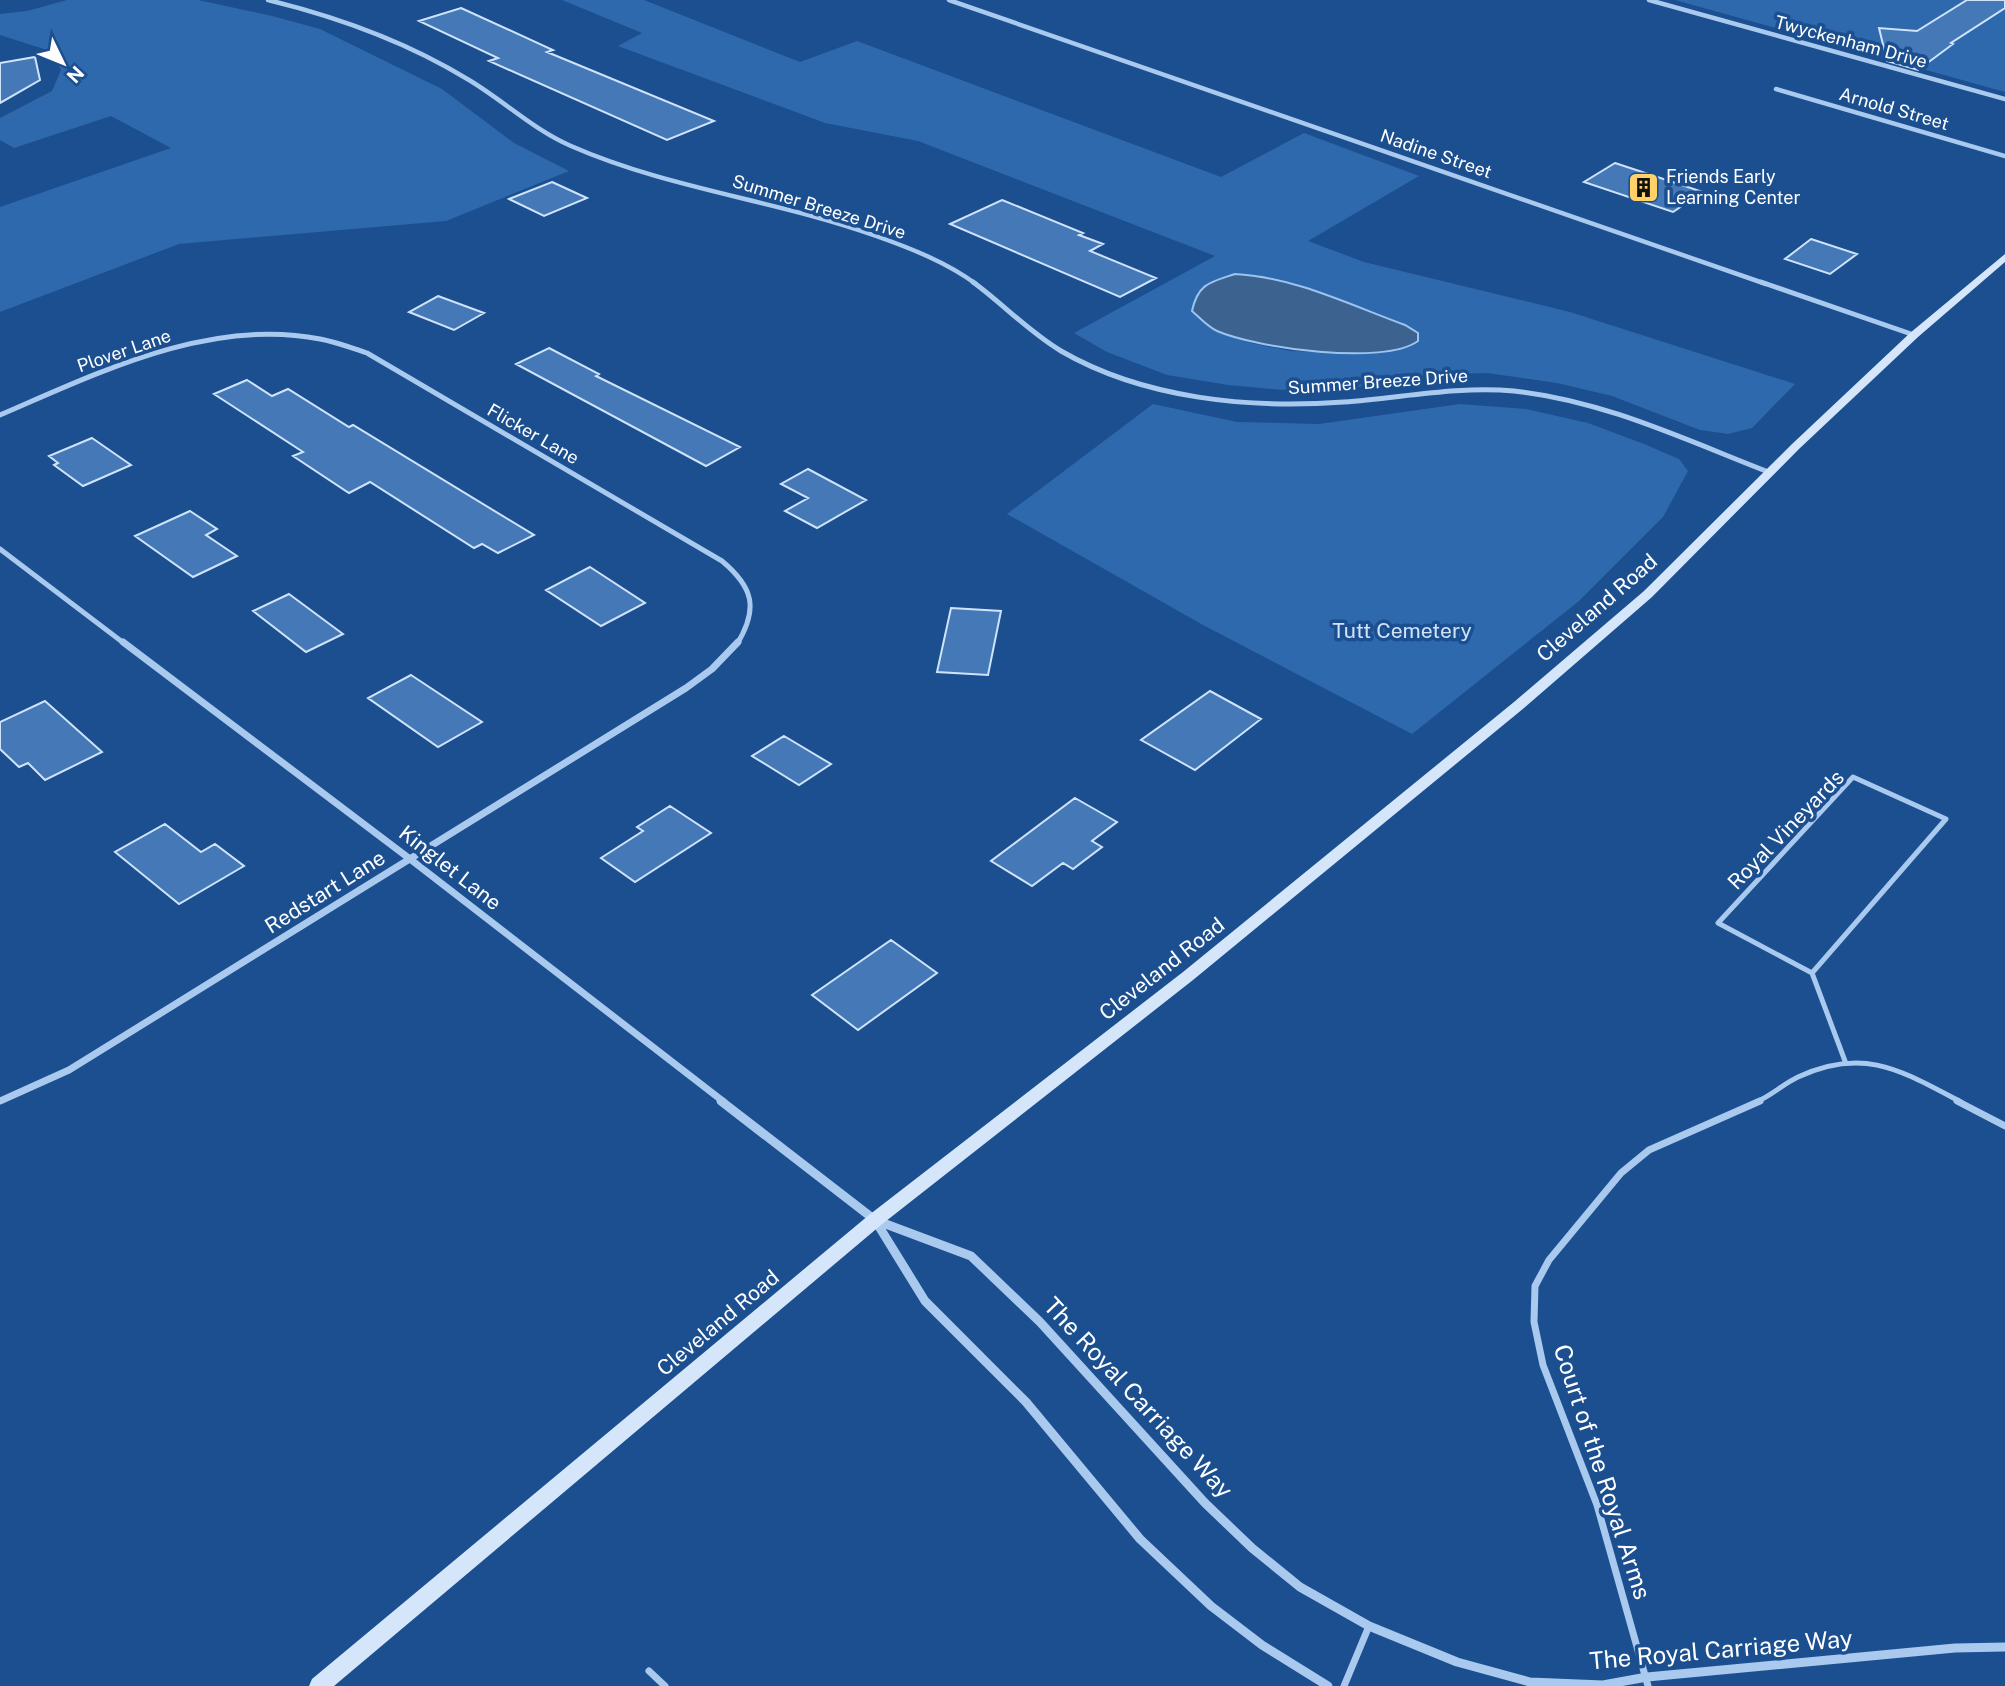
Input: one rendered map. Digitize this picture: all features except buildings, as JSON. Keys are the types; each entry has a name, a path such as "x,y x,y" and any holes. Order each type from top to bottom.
{"main road":[{"name":"Cleveland Road","path":"319,1686 875,1220 1188,976 1519,705 1648,594 1914,335 2005,257"}],"street":[{"name":"Summer Breeze Drive","path":"268,0 351,24 443,66 489,93 514,114 570,145 653,174 816,216 917,252 950,267 981,286 1039,337 1069,354 1147,385 1199,398 1307,404 1371,401 1476,389 1523,393 1570,401 1613,413 1771,473"},
{"name":"Nadine Street","path":"949,0 1914,335"},
{"name":"Twyckenham Drive","path":"1649,0 2005,99"},
{"name":"Arnold Street","path":"1776,89 2005,156"},
{"name":"Plover Lane","path":"0,415 155,352 219,339 262,335"},
{"name":"Flicker Lane","path":"262,335 331,341 367,353 722,561 745,584 751,599 750,616"},
{"name":"Kinglet Lane","path":"0,549 410,859 875,1220"},
{"name":"Redstart Lane","path":"0,1101 69,1070 686,688 716,667 735,646 750,616"},
{"name":"The Royal Carriage Way","path":"875,1220 971,1256 1040,1322 1205,1503 1242,1539 1300,1587 1369,1626 1457,1662 1530,1682 1603,1685 1955,1648 2005,1647"},
{"path":"875,1220 925,1301 1026,1402 1140,1539 1211,1606 1262,1645 1328,1686"}],"lane":[{"name":"Royal Vineyards","path":"1853,777 1946,819 1812,973 1718,923 1853,777"},
{"path":"1812,973 1845,1061 1886,1066 1911,1076 2005,1126"},
{"name":"Court of the Royal Arms","path":"1648,1681 1597,1505 1543,1364 1534,1322 1535,1286 1549,1259 1621,1172 1649,1150 1763,1099 1795,1078 1845,1061"},
{"path":"1344,1686 1369,1626"},
{"path":"649,1671 665,1686"}],"green space":[{"path":"67,0 198,0 320,29 442,89 514,143 569,171 446,221 179,244 0,312 0,207 171,148 111,116 14,148 0,140 0,118 52,91 61,70 50,51 0,35 0,14 27,11"},
{"path":"562,0 644,0 800,62 857,41 1221,177 1304,133 1419,176 1308,241 1364,262 1570,312 1795,384 1752,428 1728,434 1700,430 1612,396 1557,383 1487,373 1426,375 1346,389 1284,390 1228,385 1167,375 1107,352 1074,333 1215,256 918,141 825,123 618,46 642,33","holes":["1256,275 1290,283 1405,325 1363,353 1291,351 1251,343 1214,330 1192,311"]},
{"path":"1675,0 2005,0 2005,92"},
{"name":"Tutt Cemetery","path":"1153,404 1237,422 1319,424 1460,404 1526,409 1588,423 1644,444 1679,459 1688,471 1663,517 1579,601 1412,734 1203,625 1007,514"}],"shaded area":[{"path":"1235,274 1279,280 1322,293 1405,325 1418,333 1418,341 1401,348 1378,352 1319,352 1260,343 1217,331 1192,311 1202,289"}],"place":[{"name":"Friends Early Learning Center","path":"1643,187"}]}
